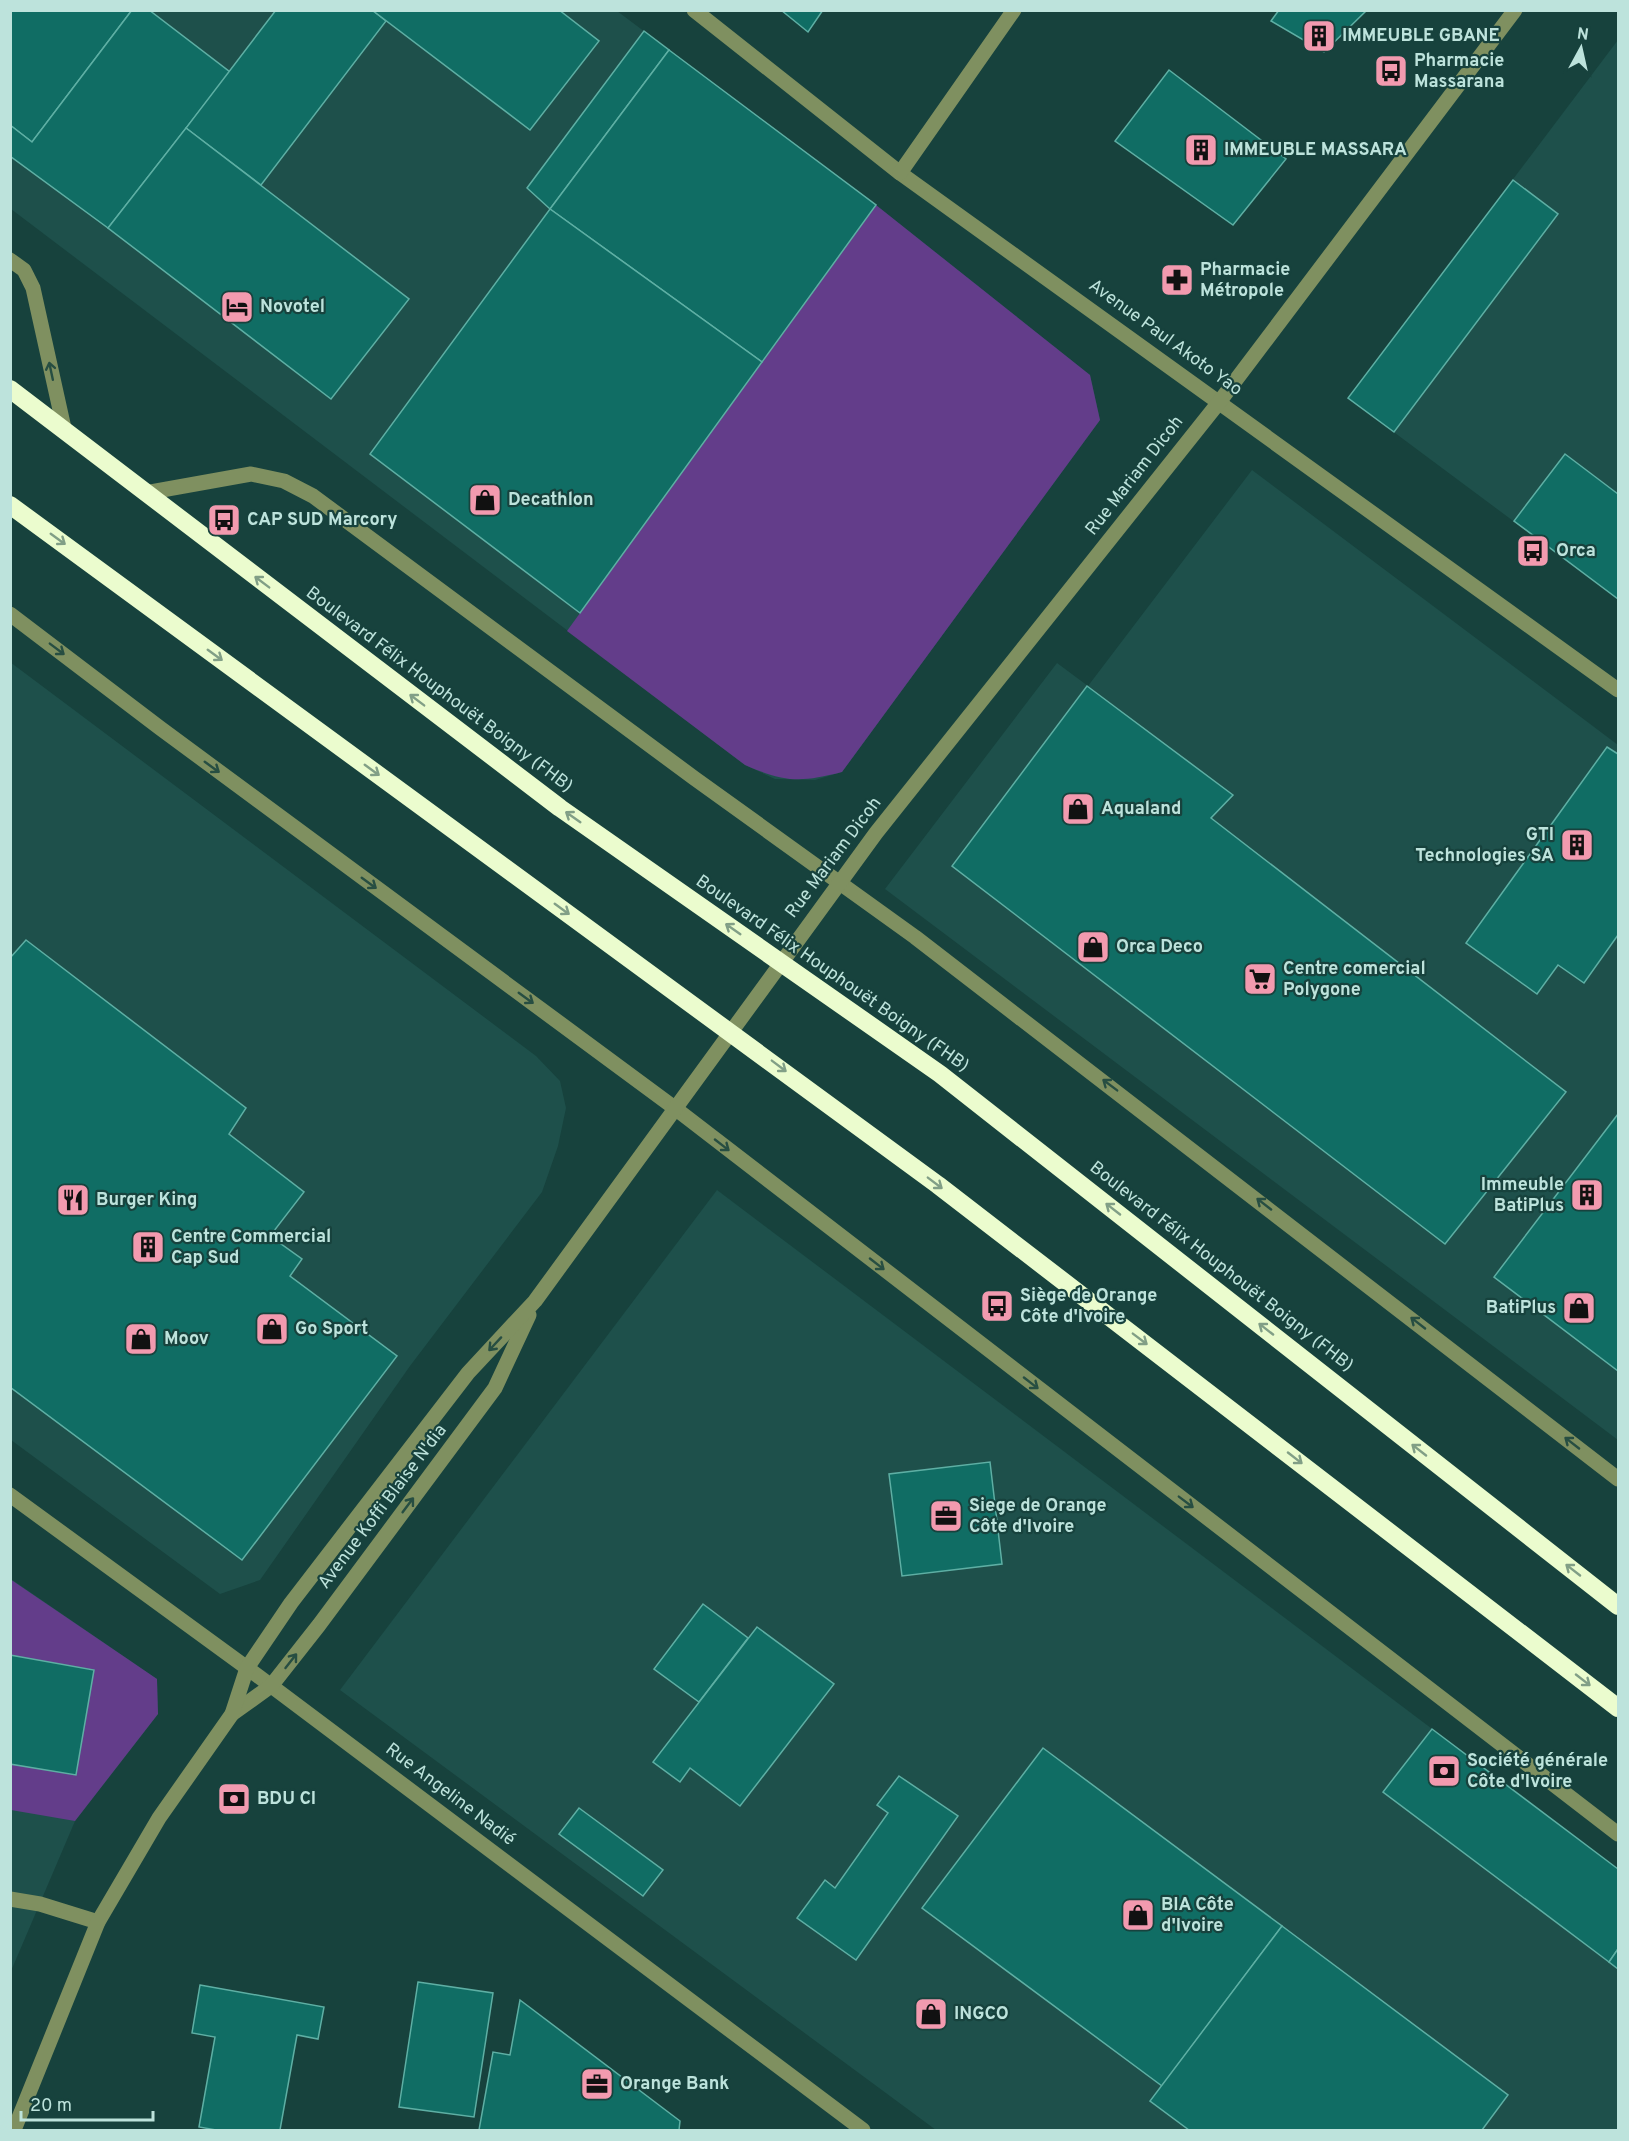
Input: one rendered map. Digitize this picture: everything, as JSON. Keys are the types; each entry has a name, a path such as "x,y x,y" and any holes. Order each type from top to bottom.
{"highway":[{"name":"Boulevard Félix Houphouët Boigny (FHB)","path":"10,389 560,808 984,1107 1618,1606"},
{"path":"10,505 732,1032 976,1214 1618,1708"}],"street":[{"name":"Avenue Paul Akoto Yao","path":"694,10 900,173 1220,401 1618,690"},
{"path":"900,173 1014,10"},
{"name":"Rue Mariam Dicoh","path":"732,1032 840,881 1220,401 1515,10"},
{"path":"10,260 24,270 33,288 64,428"},
{"path":"145,493 251,474 284,481 313,496 694,778 840,881 1191,1146 1618,1479"},
{"path":"10,614 160,728 676,1109 1618,1834"},
{"name":"Avenue Koffi Blaise N'dia","path":"14,2130 98,1922 159,1818 232,1714 247,1668 291,1603 468,1373 535,1301 732,1032"},
{"name":"Avenue Koffi Blaise N'dia","path":"232,1714 272,1686 495,1388 535,1301"},
{"name":"Rue Angeline Nadié","path":"10,1495 272,1686 863,2130"},
{"path":"10,1899 40,1904 98,1922"}],"shaded area":[{"path":"10,11 617,11 876,205 1090,375 1100,420 842,772 815,780 775,779 745,765 11,209"},
{"path":"1618,40 1618,599 1348,398"},
{"path":"876,205 1090,375 1100,420 842,772 815,778 782,778 745,765 567,631"},
{"path":"1252,470 1618,745 1618,1440 885,889 1057,663 1088,686"},
{"name":"Centre Commercial Cap Sud","path":"10,662 536,1056 560,1081 566,1108 558,1146 542,1192 410,1366 260,1580 220,1594 11,1440"},
{"path":"717,1190 1618,1869 1618,2130 936,2130 340,1690"},
{"path":"10,1579 157,1679 158,1714 75,1821 11,1810"},
{"path":"11,1579 157,1679 158,1714 75,1821 11,1971"}],"building":[{"path":"10,10 132,10 32,142 10,125"},
{"path":"132,10 149,10 230,72 108,228 10,156 10,125 32,142"},
{"path":"276,10 372,10 386,21 261,185 186,128"},
{"path":"372,10 559,10 599,41 530,130"},
{"path":"781,10 823,10 808,32"},
{"name":"IMMEUBLE GBANE","path":"1279,10 1367,10 1324,52 1271,21"},
{"path":"644,31 669,50 550,209 527,188"},
{"path":"669,50 876,205 762,362 550,209"},
{"name":"IMMEUBLE MASSARA","path":"1169,70 1286,159 1233,225 1115,141"},
{"path":"186,128 409,299 331,399 108,228"},
{"path":"1513,180 1558,214 1394,432 1348,398"},
{"path":"550,209 762,362 580,613 370,454"},
{"path":"1565,454 1618,494 1618,599 1514,521"},
{"name":"Centre comercial Polygone","path":"1087,686 1233,795 1211,818 1566,1092 1445,1244 952,866"},
{"name":"GTI Technologies SA","path":"1607,747 1618,754 1618,935 1584,983 1558,965 1537,994 1466,943"},
{"name":"Centre Commercial Cap Sud","path":"26,940 246,1108 229,1134 304,1192 270,1236 302,1259 290,1276 397,1356 242,1560 10,1387 10,958"},
{"name":"Immeuble BatiPlus","path":"1618,1114 1618,1371 1494,1277"},
{"path":"990,1462 1002,1564 902,1576 889,1474"},
{"path":"703,1604 748,1638 699,1702 654,1669"},
{"path":"757,1627 834,1684 740,1806 690,1768 680,1782 653,1762"},
{"path":"10,1655 94,1670 76,1775 10,1764"},
{"path":"1432,1729 1618,1869 1618,1949 1609,1962 1383,1792"},
{"path":"1043,1748 1282,1926 1162,2086 922,1908"},
{"path":"899,1776 958,1816 856,1960 797,1918 825,1880 835,1888 888,1813 877,1805"},
{"path":"579,1808 663,1870 643,1896 559,1834"},
{"path":"1282,1926 1508,2095 1482,2130 1189,2130 1150,2101"},
{"path":"1618,1949 1618,1969 1609,1962"},
{"path":"418,1982 493,1993 474,2117 399,2107"},
{"path":"200,1985 324,2007 318,2039 297,2035 280,2130 216,2130 199,2127 215,2037 192,2033"},
{"path":"520,2000 680,2121 679,2130 479,2130 493,2052 510,2055"}],"place":[{"name":"IMMEUBLE GBANE","path":"1319,36"},
{"name":"Pharmacie Massarana","path":"1391,71"},
{"name":"IMMEUBLE MASSARA","path":"1201,150"},
{"name":"Pharmacie Métropole","path":"1177,280"},
{"name":"Novotel","path":"237,307"},
{"name":"Decathlon","path":"485,500"},
{"name":"CAP SUD Marcory","path":"224,520"},
{"name":"Orca","path":"1533,551"},
{"name":"Aqualand","path":"1078,809"},
{"name":"GTI Technologies SA","path":"1577,845"},
{"name":"Orca Deco","path":"1093,947"},
{"name":"Centre comercial Polygone","path":"1260,979"},
{"name":"Immeuble BatiPlus","path":"1587,1195"},
{"name":"Burger King","path":"73,1200"},
{"name":"Centre Commercial Cap Sud","path":"148,1247"},
{"name":"Siège de Orange Côte d'Ivoire","path":"997,1306"},
{"name":"BatiPlus","path":"1579,1308"},
{"name":"Go Sport","path":"272,1329"},
{"name":"Moov","path":"141,1339"},
{"name":"Siege de Orange Côte d'Ivoire","path":"946,1516"},
{"name":"Société générale Côte d'Ivoire","path":"1444,1771"},
{"name":"BDU CI","path":"234,1799"},
{"name":"BIA Côte d'Ivoire","path":"1138,1915"},
{"name":"INGCO","path":"931,2014"},
{"name":"Orange Bank","path":"597,2084"}]}
